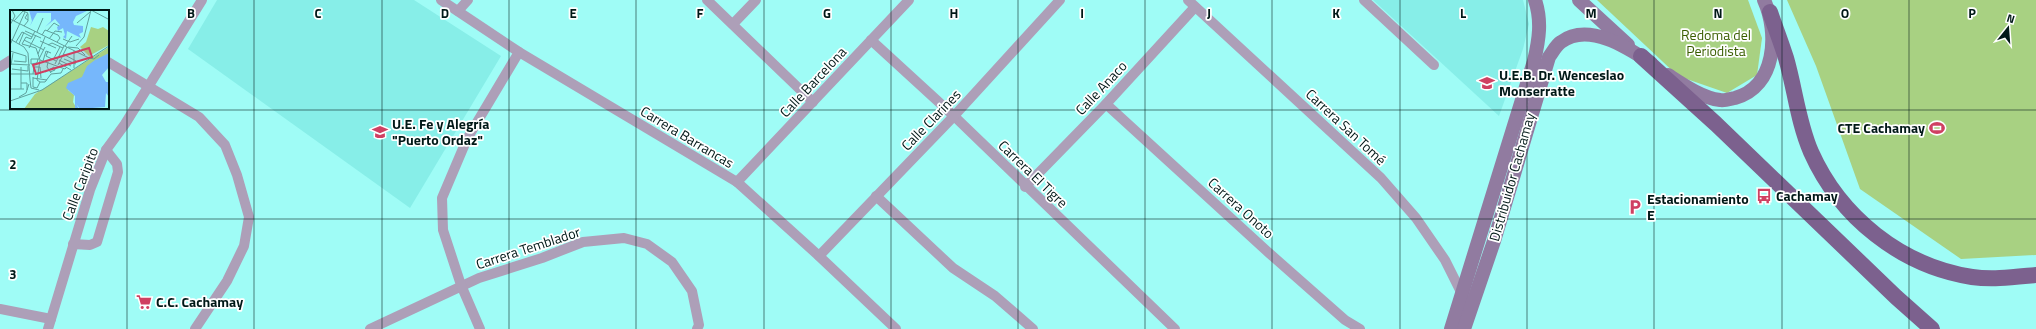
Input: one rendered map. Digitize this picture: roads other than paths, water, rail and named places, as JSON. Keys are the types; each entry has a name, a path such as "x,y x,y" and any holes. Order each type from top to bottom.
{"main road":[{"name":"Distribuidor Cachamay","path":"1451,329 1534,61 1540,36 1539,12 1535,0"},
{"path":"1579,0 1716,124 1896,297 1932,329"},
{"path":"1640,56 1706,96 1720,100 1745,95 1765,73 1771,58 1772,39 1767,6"},
{"path":"1767,6 1786,58 1811,151 1828,183 1860,222 1884,242 1907,256 1932,266 1972,277 2003,278 2036,275"},
{"name":"Distribuidor Cachamay","path":"1464,329 1494,241 1549,57 1560,42 1577,35 1590,34 1606,39 1640,56"}],"street":[{"name":"Calle Caripito","path":"50,324 90,190 106,150 202,0"},
{"name":"Carrera Barrancas","path":"440,0 519,52 737,182 819,256 896,329"},
{"path":"458,11 468,0"},
{"path":"707,0 813,102"},
{"path":"733,24 756,0"},
{"name":"Calle Barcelona","path":"737,182 909,0"},
{"name":"Calle Clarines","path":"819,256 954,116 1060,0"},
{"path":"1364,0 1434,65"},
{"name":"Carrera San Tomé","path":"1191,3 1381,178 1416,218 1445,260 1462,294"},
{"name":"Calle Anaco","path":"1026,187 1106,104 1191,3"},
{"name":"Carrera El Tigre","path":"871,40 954,116 1175,329"},
{"path":"480,329 461,285 443,230 442,198 467,139 519,52"},
{"path":"0,67 10,61"},
{"path":"109,63 199,118 225,145 237,175 249,217 244,246 227,281 195,329"},
{"name":"Carrera Onoto","path":"1106,104 1269,253 1345,320 1360,329"},
{"path":"73,244 90,245 97,242 118,172 117,164 106,150"},
{"path":"876,196 953,268 995,296 1033,329"},
{"name":"Carrera Temblador","path":"370,329 461,285 583,242 624,238 647,244 672,262 692,291 699,325 696,329"},
{"path":"0,309 50,324"}],"place":[{"name":"U.E.B. Dr. Wenceslao Monserratte","path":"1487,83"},
{"name":"CTE Cachamay","path":"1937,128"},
{"name":"U.E. Fe y Alegría \"Puerto Ordaz\"","path":"380,132"},
{"name":"Cachamay","path":"1764,196"},
{"name":"Estacionamiento E","path":"1635,207"},
{"name":"C.C. Cachamay","path":"144,302"}],"park label":[{"name":"Redoma del Periodista","path":"1716,44"}]}
